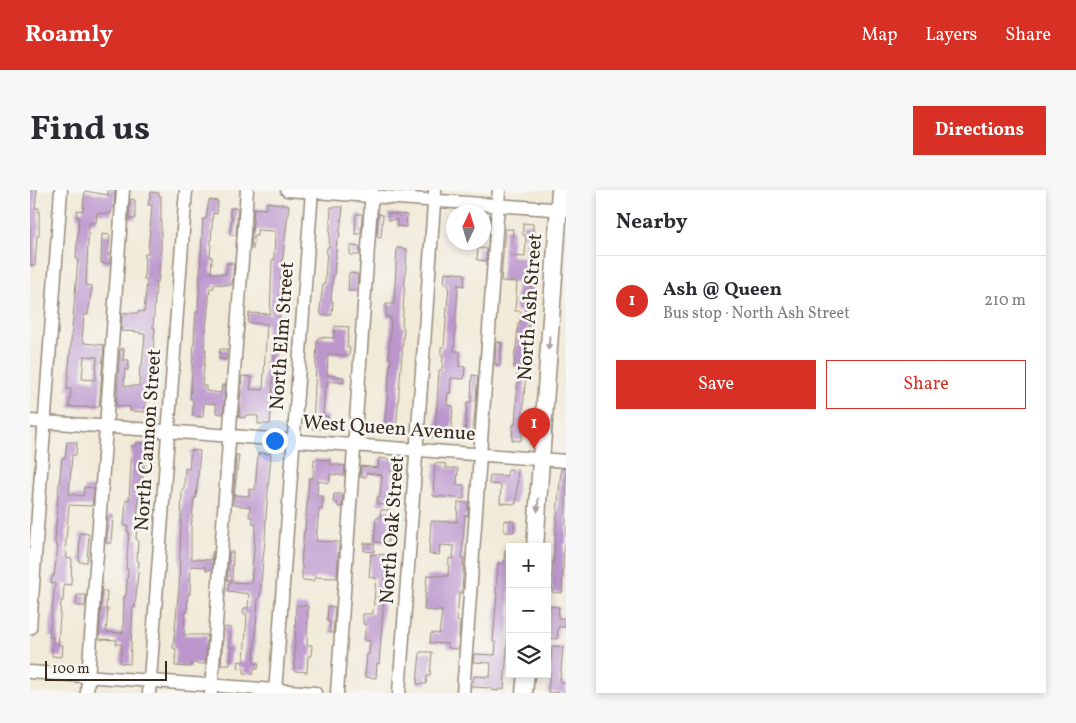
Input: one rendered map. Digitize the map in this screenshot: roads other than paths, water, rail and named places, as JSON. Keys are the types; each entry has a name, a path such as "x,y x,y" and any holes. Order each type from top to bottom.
{"main road":[{"name":"North Ash Street","path":"535,543 562,210 560,190"},
{"path":"524,693 526,678"}],"street":[{"path":"30,628 61,190"},
{"path":"87,693 123,190"},
{"name":"North Cannon Street","path":"150,687 186,190"},
{"path":"211,690 248,190"},
{"path":"287,190 435,195 498,205 562,210"},
{"path":"462,693 499,190"},
{"name":"North Elm Street","path":"275,692 312,191"},
{"path":"337,693 372,193"},
{"name":"North Oak Street","path":"399,693 435,195"},
{"name":"West Queen Avenue","path":"30,421 566,460"},
{"path":"30,672 88,676 150,687 315,693"}],"place":[{"name":"Ash @ Queen","path":"534,449"}]}
